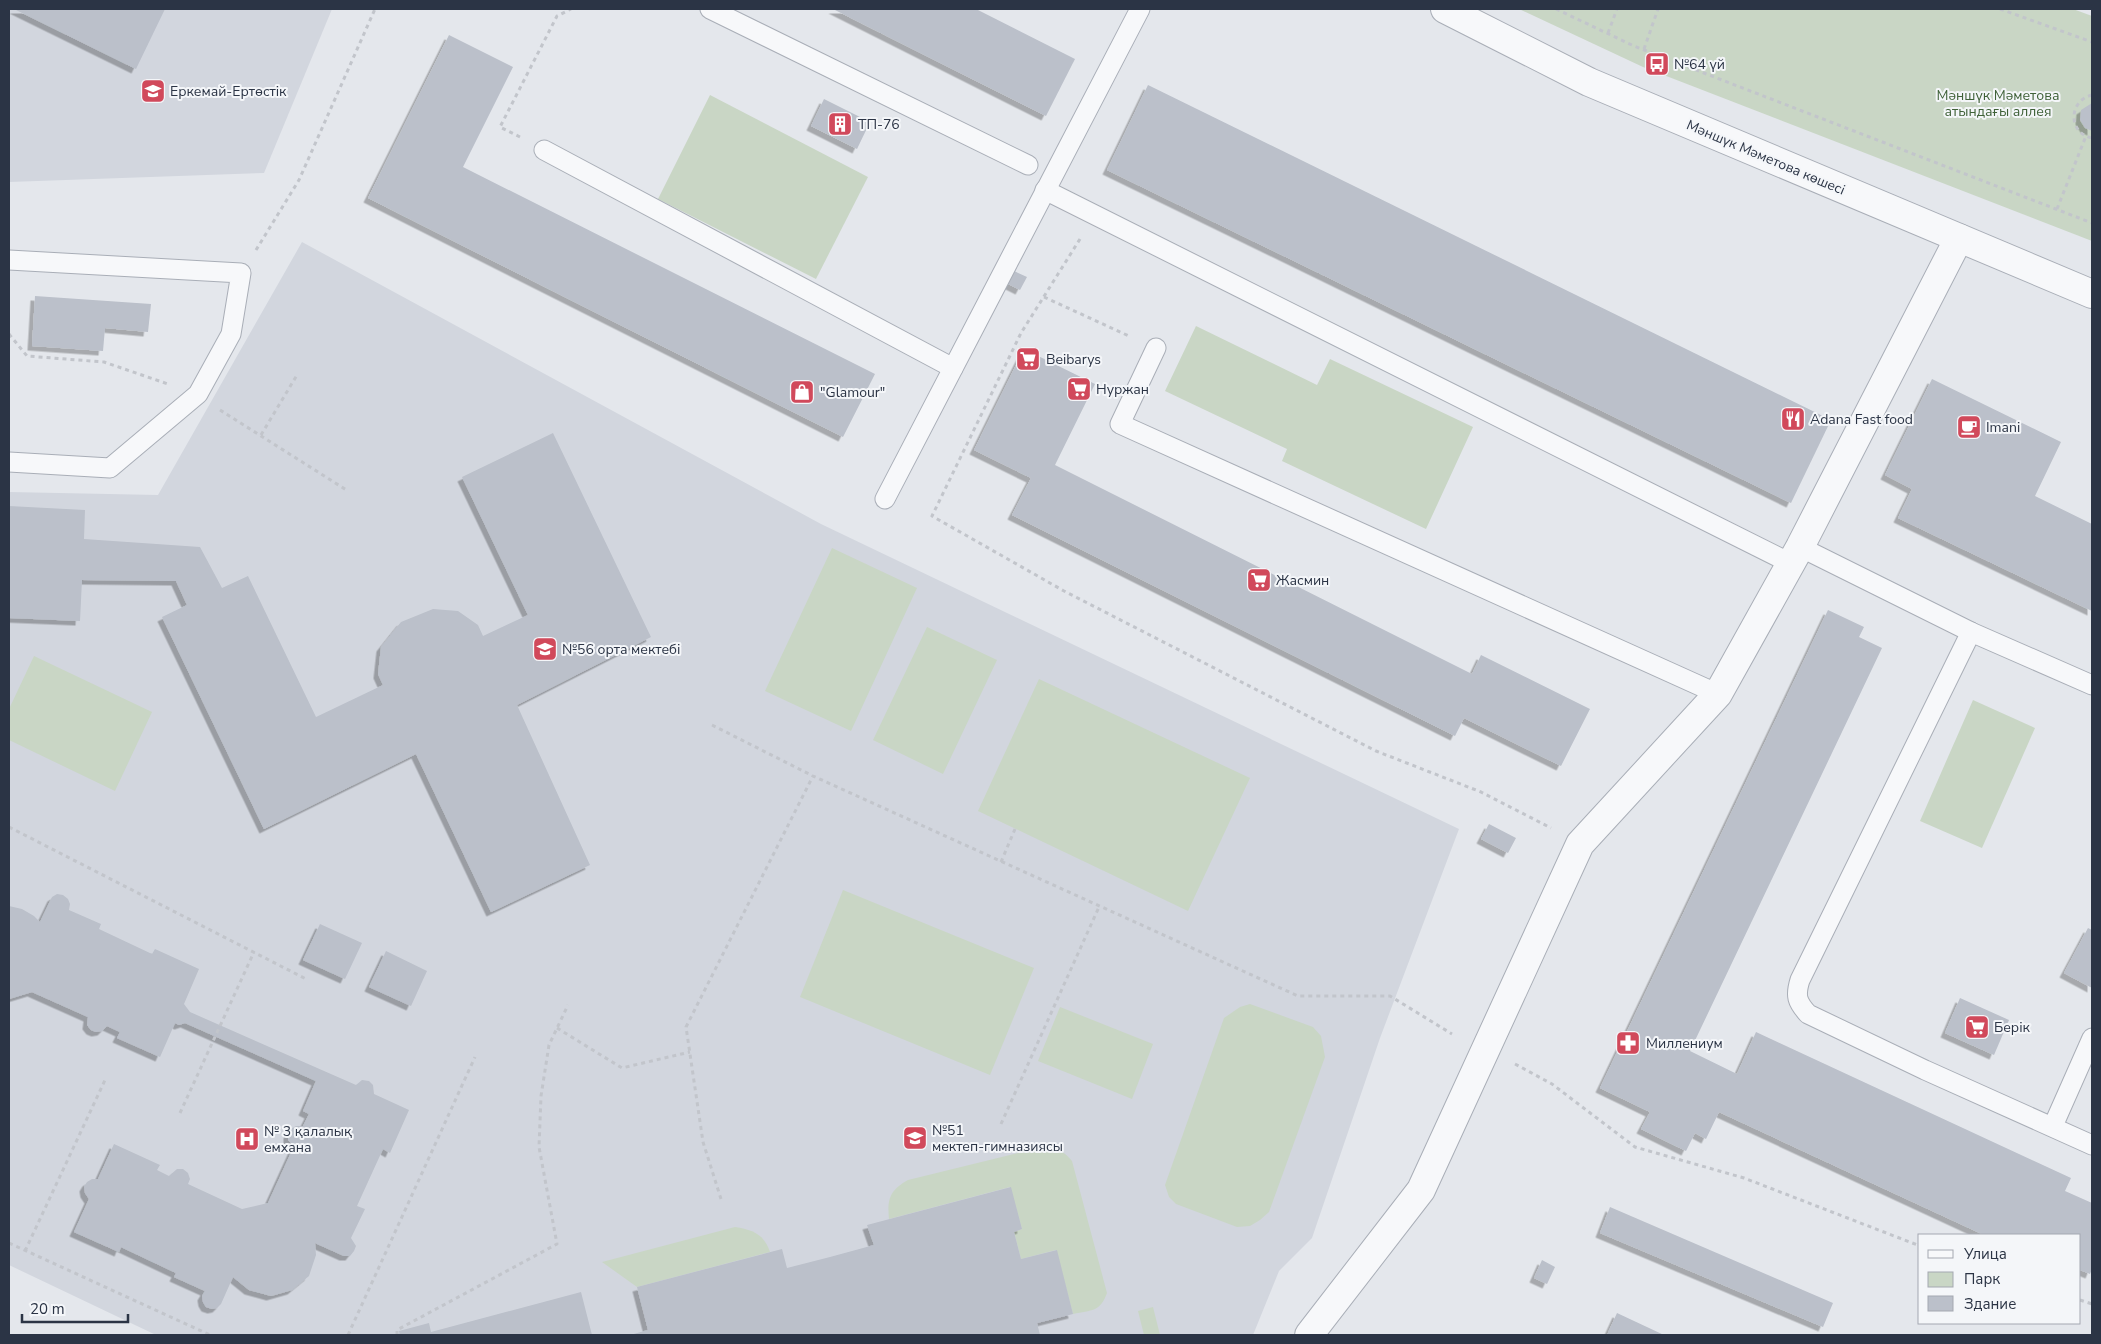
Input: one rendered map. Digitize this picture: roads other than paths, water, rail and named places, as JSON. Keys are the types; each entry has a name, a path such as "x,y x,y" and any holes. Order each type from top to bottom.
{"street":[{"name":"Мәншүк Мәметова көшесі","path":"1445,9 1589,82 2092,294"},
{"path":"1308,1335 1422,1190 1580,844 1718,694 1795,555 1959,238"}],"lane":[{"path":"710,9 1028,165"},
{"path":"885,499 1140,9"},
{"path":"544,150 953,368"},
{"path":"1045,190 1795,555 2092,685"},
{"path":"9,260 241,274 231,334 198,394 110,468 9,462"},
{"path":"1156,348 1120,424 1718,694"},
{"path":"1972,632 1800,980 1796,993 1798,1004 1808,1014 1925,1070 2092,1145"},
{"path":"2053,1126 2092,1038"}],"place":[{"name":"№64 үй","path":"1657,64"},
{"name":"Еркемай-Ертөстік","path":"153,91"},
{"name":"ТП-76","path":"840,124"},
{"name":"Beibarys","path":"1028,359"},
{"name":"Нуржан","path":"1079,389"},
{"name":"\"Glamour\"","path":"802,392"},
{"name":"Adana Fast food","path":"1793,419"},
{"name":"Imani","path":"1969,427"},
{"name":"Жасмин","path":"1259,580"},
{"name":"№56 орта мектебі","path":"545,649"},
{"name":"Берік","path":"1977,1027"},
{"name":"Миллениум","path":"1628,1043"},
{"name":"№51 мектеп-гимназиясы","path":"915,1138"},
{"name":"№ 3 қалалық емхана","path":"247,1139"}],"park label":[{"name":"Мәншүк Мәметова атындағы аллея","path":"1998,104"}]}
